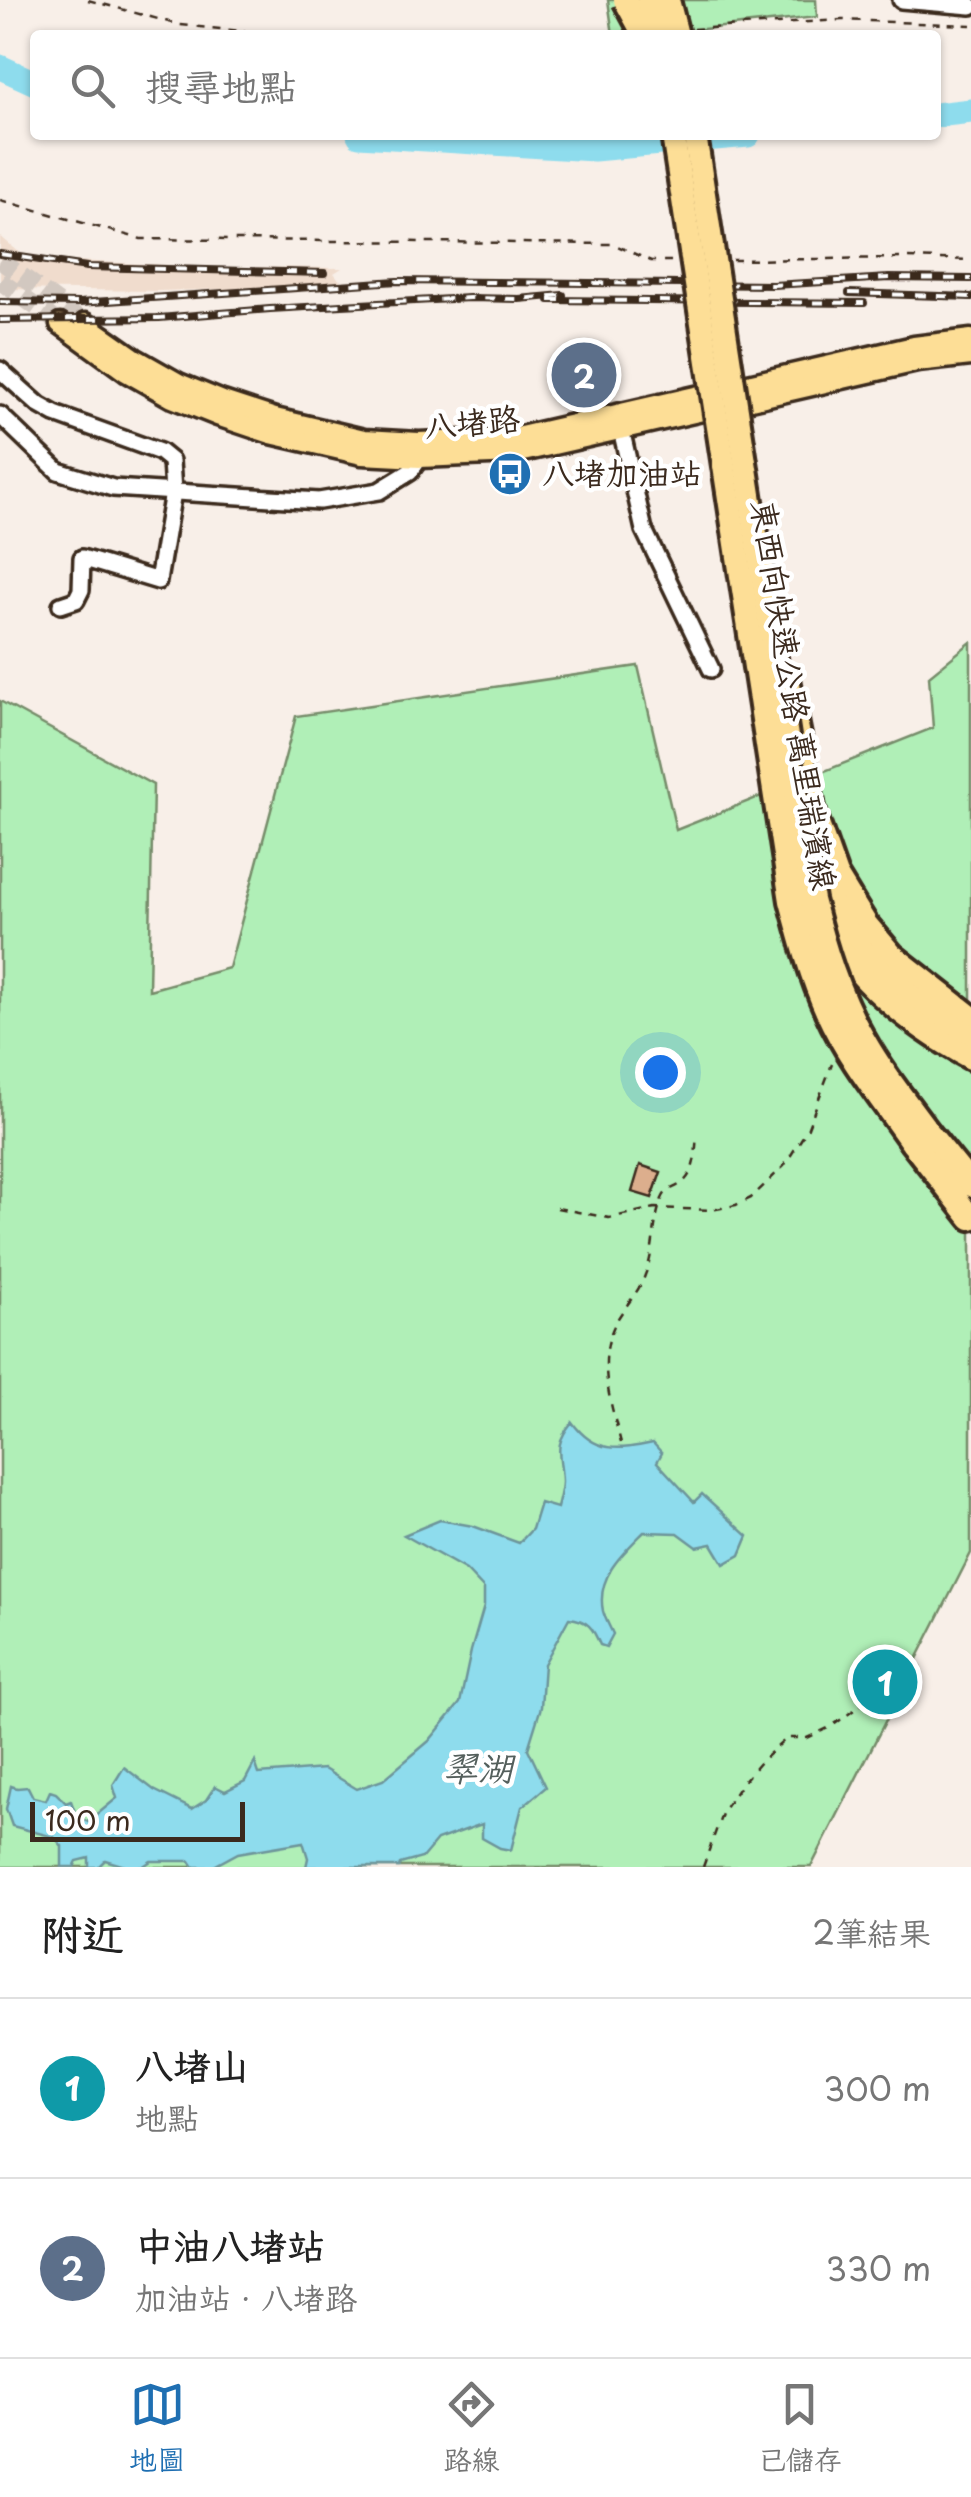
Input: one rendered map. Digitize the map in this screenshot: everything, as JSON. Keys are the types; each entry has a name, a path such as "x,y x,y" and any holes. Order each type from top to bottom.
{"highway":[{"path":"625,0 641,30"},
{"path":"648,0 667,30"},
{"path":"664,0 669,30"},
{"path":"664,140 773,784 803,850 858,945 890,979 971,1036"},
{"name":"東西向快速公路 萬里瑞濱線","path":"674,140 791,901 803,945 828,1015 872,1087 921,1138 961,1190 971,1222"},
{"path":"683,140 777,829 829,933 846,956 896,1009 971,1058"},
{"name":"東西向快速公路 萬里瑞濱線","path":"696,140 812,900 846,1004 921,1138"},
{"path":"752,515 814,814 830,862 866,924 892,955 971,1018"}],"main road":[{"name":"八堵路","path":"86,323 179,383 275,418 420,450 514,454 916,362 971,356"},
{"name":"八堵路","path":"60,324 126,372 172,398 271,434 362,455 512,438 914,346 971,340"}],"street":[{"path":"901,0 971,6"},
{"path":"0,370 55,414 160,452 172,461 174,492 158,581 82,558 81,590 76,600 62,606"},
{"path":"0,416 58,471 113,488 319,501 379,491 410,472 420,450"},
{"path":"621,429 644,530 711,668"}],"path":[{"path":"88,0 180,25 231,30"},
{"path":"694,30 842,20 971,25"},
{"path":"0,200 141,239 614,244 652,261 671,261"},
{"path":"729,260 971,260"},
{"path":"557,1208 608,1218 659,1208 712,1210 736,1205 758,1193 784,1166 807,1130 837,1055"},
{"path":"621,1443 608,1392 608,1344 644,1279 666,1192 688,1177 693,1168 697,1136"},
{"path":"702,1867 723,1811 760,1762 787,1738 807,1738 832,1726 924,1663"}],"shaded area":[{"path":"0,236 27,259 342,268 334,273 344,286 158,291 0,289"}],"green space":[{"path":"608,0 816,0 817,17 694,30 612,30"},
{"path":"971,642 971,1553 811,1867 0,1867 0,701 153,785 149,990 229,968 296,716 638,666 676,830 933,728 929,676"}],"water":[{"name":"翠湖","path":"572,1422 599,1445 629,1447 653,1443 662,1453 657,1462 694,1502 702,1494 748,1536 740,1555 724,1564 712,1544 697,1547 678,1533 644,1532 613,1567 603,1587 603,1611 613,1634 606,1647 600,1645 585,1623 569,1618 544,1664 541,1707 528,1749 546,1787 522,1807 511,1850 482,1838 482,1824 437,1840 422,1858 399,1867 306,1867 308,1858 303,1842 238,1853 212,1867 194,1867 190,1861 151,1861 142,1867 128,1867 105,1860 98,1867 89,1867 89,1858 77,1861 74,1867 62,1867 62,1846 54,1837 12,1826 6,1809 11,1786 28,1787 33,1797 46,1800 50,1791 56,1793 66,1803 71,1801 76,1815 88,1822 117,1798 113,1785 124,1767 154,1790 192,1809 206,1800 215,1786 225,1791 245,1781 255,1762 259,1774 324,1769 357,1789 383,1780 429,1741 460,1703 484,1606 484,1589 466,1570 404,1535 440,1520 473,1526 519,1543 532,1529 540,1503 557,1508 562,1484 560,1445"}],"building":[{"path":"640,1165 661,1172 652,1198 632,1192"}],"waterway":[{"path":"0,67 30,81"},
{"path":"941,114 971,111"},
{"path":"443,140 594,149 693,140"}],"tunnel":[{"path":"0,260 85,323"},
{"path":"0,281 60,324"}],"railway":[{"path":"0,254 87,267 324,273"},
{"path":"0,302 79,303 397,281 773,285 889,278 971,279"},
{"path":"849,293 971,297"},
{"path":"0,320 159,318 563,295"},
{"path":"549,300 864,303"}],"place":[{"name":"中油八堵站","path":"584,375"},
{"name":"八堵加油站","path":"510,474"},
{"name":"八堵山","path":"885,1682"}]}
